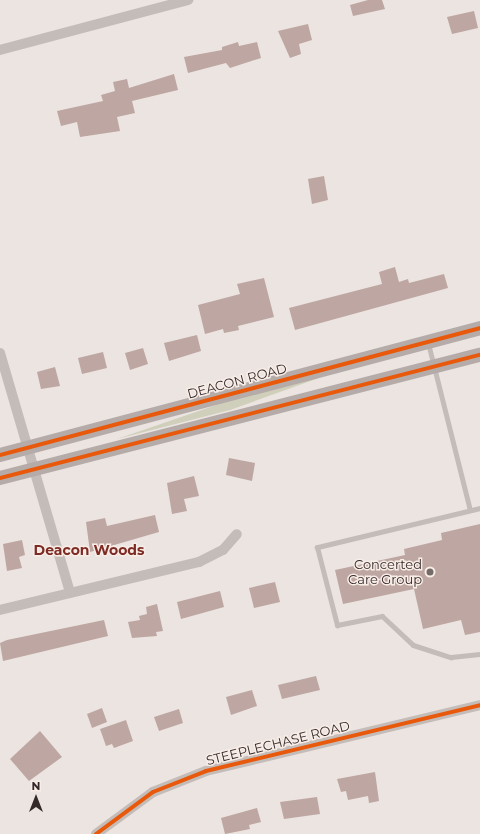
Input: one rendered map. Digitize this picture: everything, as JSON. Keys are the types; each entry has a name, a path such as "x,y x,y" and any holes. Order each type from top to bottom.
{"main road":[{"name":"DEACON ROAD","path":"0,455 480,328"},
{"path":"0,478 480,355"}],"street":[{"path":"0,50 188,0"},
{"path":"0,353 29,448 70,593"},
{"path":"0,610 199,562 223,550 237,534"},
{"name":"STEEPLECHASE ROAD","path":"96,834 153,792 204,772 480,705"}],"lane":[{"path":"427,341 470,510"},
{"path":"480,508 317,546 337,625 382,616 413,645 451,657 480,654"}],"green space":[{"path":"330,374 230,410 117,439 225,402"}],"building":[{"path":"368,0 382,0 385,9 353,16 350,5"},
{"path":"474,11 478,28 452,34 447,17"},
{"path":"308,24 312,40 299,44 301,54 290,58 278,31"},
{"path":"238,42 239,46 257,42 261,58 230,68 226,63 188,73 184,57 222,50 222,47"},
{"path":"174,74 178,90 132,101 135,113 117,117 120,131 80,137 77,122 61,126 57,111 103,101 101,95 115,91 113,82 127,79 129,88"},
{"path":"324,176 328,200 312,204 308,179"},
{"path":"395,267 399,282 408,279 409,283 444,274 448,288 295,330 289,308 382,284 379,272"},
{"path":"264,278 274,317 238,326 239,330 224,333 223,329 205,334 198,305 240,294 237,284"},
{"path":"197,335 201,351 169,361 164,343"},
{"path":"143,348 148,364 130,370 125,353"},
{"path":"103,352 107,368 82,374 78,358"},
{"path":"55,367 60,386 41,389 37,372"},
{"path":"229,458 255,463 252,481 226,475"},
{"path":"194,476 199,496 184,499 187,511 172,514 167,483"},
{"path":"155,515 159,532 90,552 86,522 105,518 107,526"},
{"path":"480,524 480,632 465,635 461,620 423,629 414,589 343,604 335,570 405,555 404,549 442,540 441,533"},
{"path":"22,540 25,555 19,557 22,568 7,571 3,544"},
{"path":"275,582 280,602 254,608 249,588"},
{"path":"220,591 224,607 181,619 177,602"},
{"path":"157,604 163,631 156,632 157,636 132,638 128,622 140,620 139,616 147,614 146,607"},
{"path":"104,620 108,636 3,661 0,643 7,640"},
{"path":"316,676 320,690 282,699 278,685"},
{"path":"252,690 257,706 231,715 226,697"},
{"path":"102,708 107,722 92,728 87,714"},
{"path":"179,709 183,723 159,731 154,717"},
{"path":"126,720 133,741 114,748 112,744 106,746 100,729"},
{"path":"40,731 62,757 29,781 10,759"},
{"path":"375,772 379,801 369,803 368,796 348,800 346,791 341,792 337,779"},
{"path":"317,797 320,814 284,819 280,802"},
{"path":"257,808 261,822 249,825 250,829 225,834 221,818"}],"cycle path":[{"path":"0,455 480,328"},
{"path":"0,478 480,355"},
{"path":"96,834 153,792 206,771 480,705"}],"place":[{"name":"Concerted Care Group","path":"430,572"}],"district":[{"name":"Deacon Woods","path":"89,550"}]}
